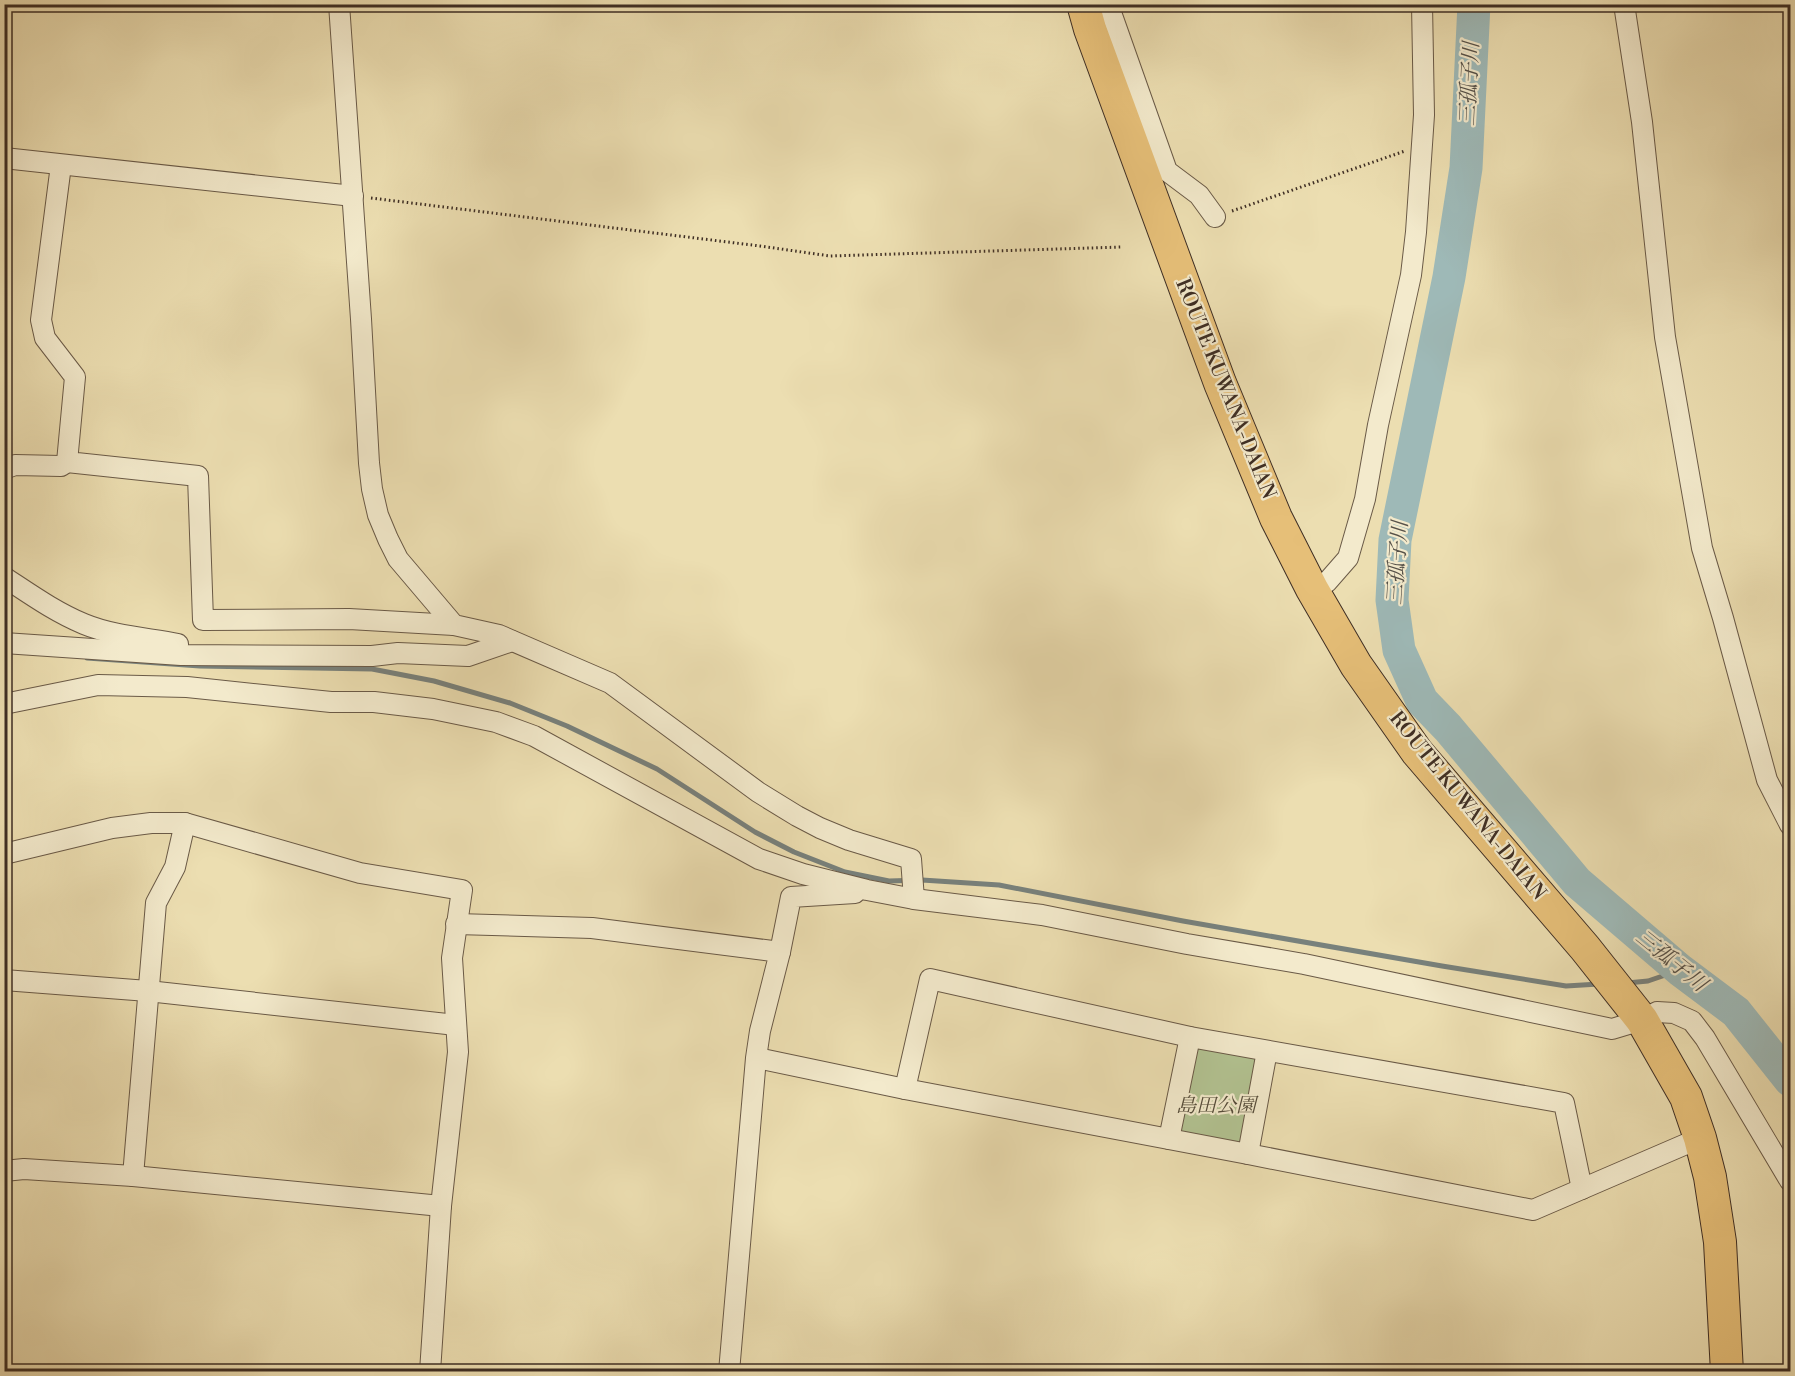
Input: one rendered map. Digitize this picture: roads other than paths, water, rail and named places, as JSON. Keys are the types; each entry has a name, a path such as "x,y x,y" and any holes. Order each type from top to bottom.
{"main road":[{"name":"ROUTE KUWANA-DAIAN","path":"1083,4 1090,29 1220,383 1276,518 1312,589 1356,664 1417,752 1585,948 1637,1014 1686,1097 1710,1177 1720,1242 1727,1371"}],"street":[{"path":"339,4 372,489 385,531 398,559 454,625"},
{"path":"1108,4 1167,171 1199,195 1215,217"},
{"path":"1312,589 1327,582 1347,558 1365,499 1378,425 1411,275 1424,114 1422,4"},
{"path":"1624,4 1642,122 1665,337 1702,548 1767,780 1791,825"},
{"path":"4,158 353,196"},
{"path":"61,165 40,320 45,338 75,377 67,462"},
{"path":"4,469 15,465 61,466 67,462 198,476 203,620 349,619 454,625 500,635 610,683 758,792 797,816 849,840 911,859 913,895"},
{"path":"4,576 39,600 83,623 105,630 215,649 278,657"},
{"path":"4,643 181,655 278,657 372,656 398,653 468,656 512,641"},
{"path":"4,704 98,685 187,687 331,702 374,702 433,709 496,722 534,736 759,859 878,892"},
{"path":"4,854 112,828 151,823 185,823 360,873 462,890 452,958 458,1052 441,1206 430,1371"},
{"path":"133,1176 156,903 175,867 185,823"},
{"path":"729,1371 756,1058 760,1031 791,897 878,892 913,895 1042,915 1187,944 1304,964 1612,1029 1637,1014 1674,1012 1692,1022 1705,1038 1791,1181"},
{"path":"456,924 592,928 780,952"},
{"path":"905,1089 930,979 1190,1037 1564,1103 1582,1189"},
{"path":"4,980 148,991 456,1025"},
{"path":"1169,1139 1190,1037"},
{"path":"1248,1154 1267,1051"},
{"path":"762,1059 905,1089 1533,1210 1700,1138"},
{"path":"4,1171 24,1169 133,1176 441,1206"}],"waterway":[{"name":"三孤子川","path":"1474,4 1466,168 1449,277 1395,540 1392,600 1399,650 1422,701 1448,728 1577,882 1680,970 1736,1012 1790,1080"},
{"path":"87,658 200,666 372,669 434,681 510,703 567,726 657,769 755,832 794,852 845,872 889,881 922,880 999,885 1183,921 1442,966 1566,986 1599,984"},
{"path":"1627,983 1648,981 1680,970"}],"park label":[{"name":"島田公園","path":"1216,1106"}]}
